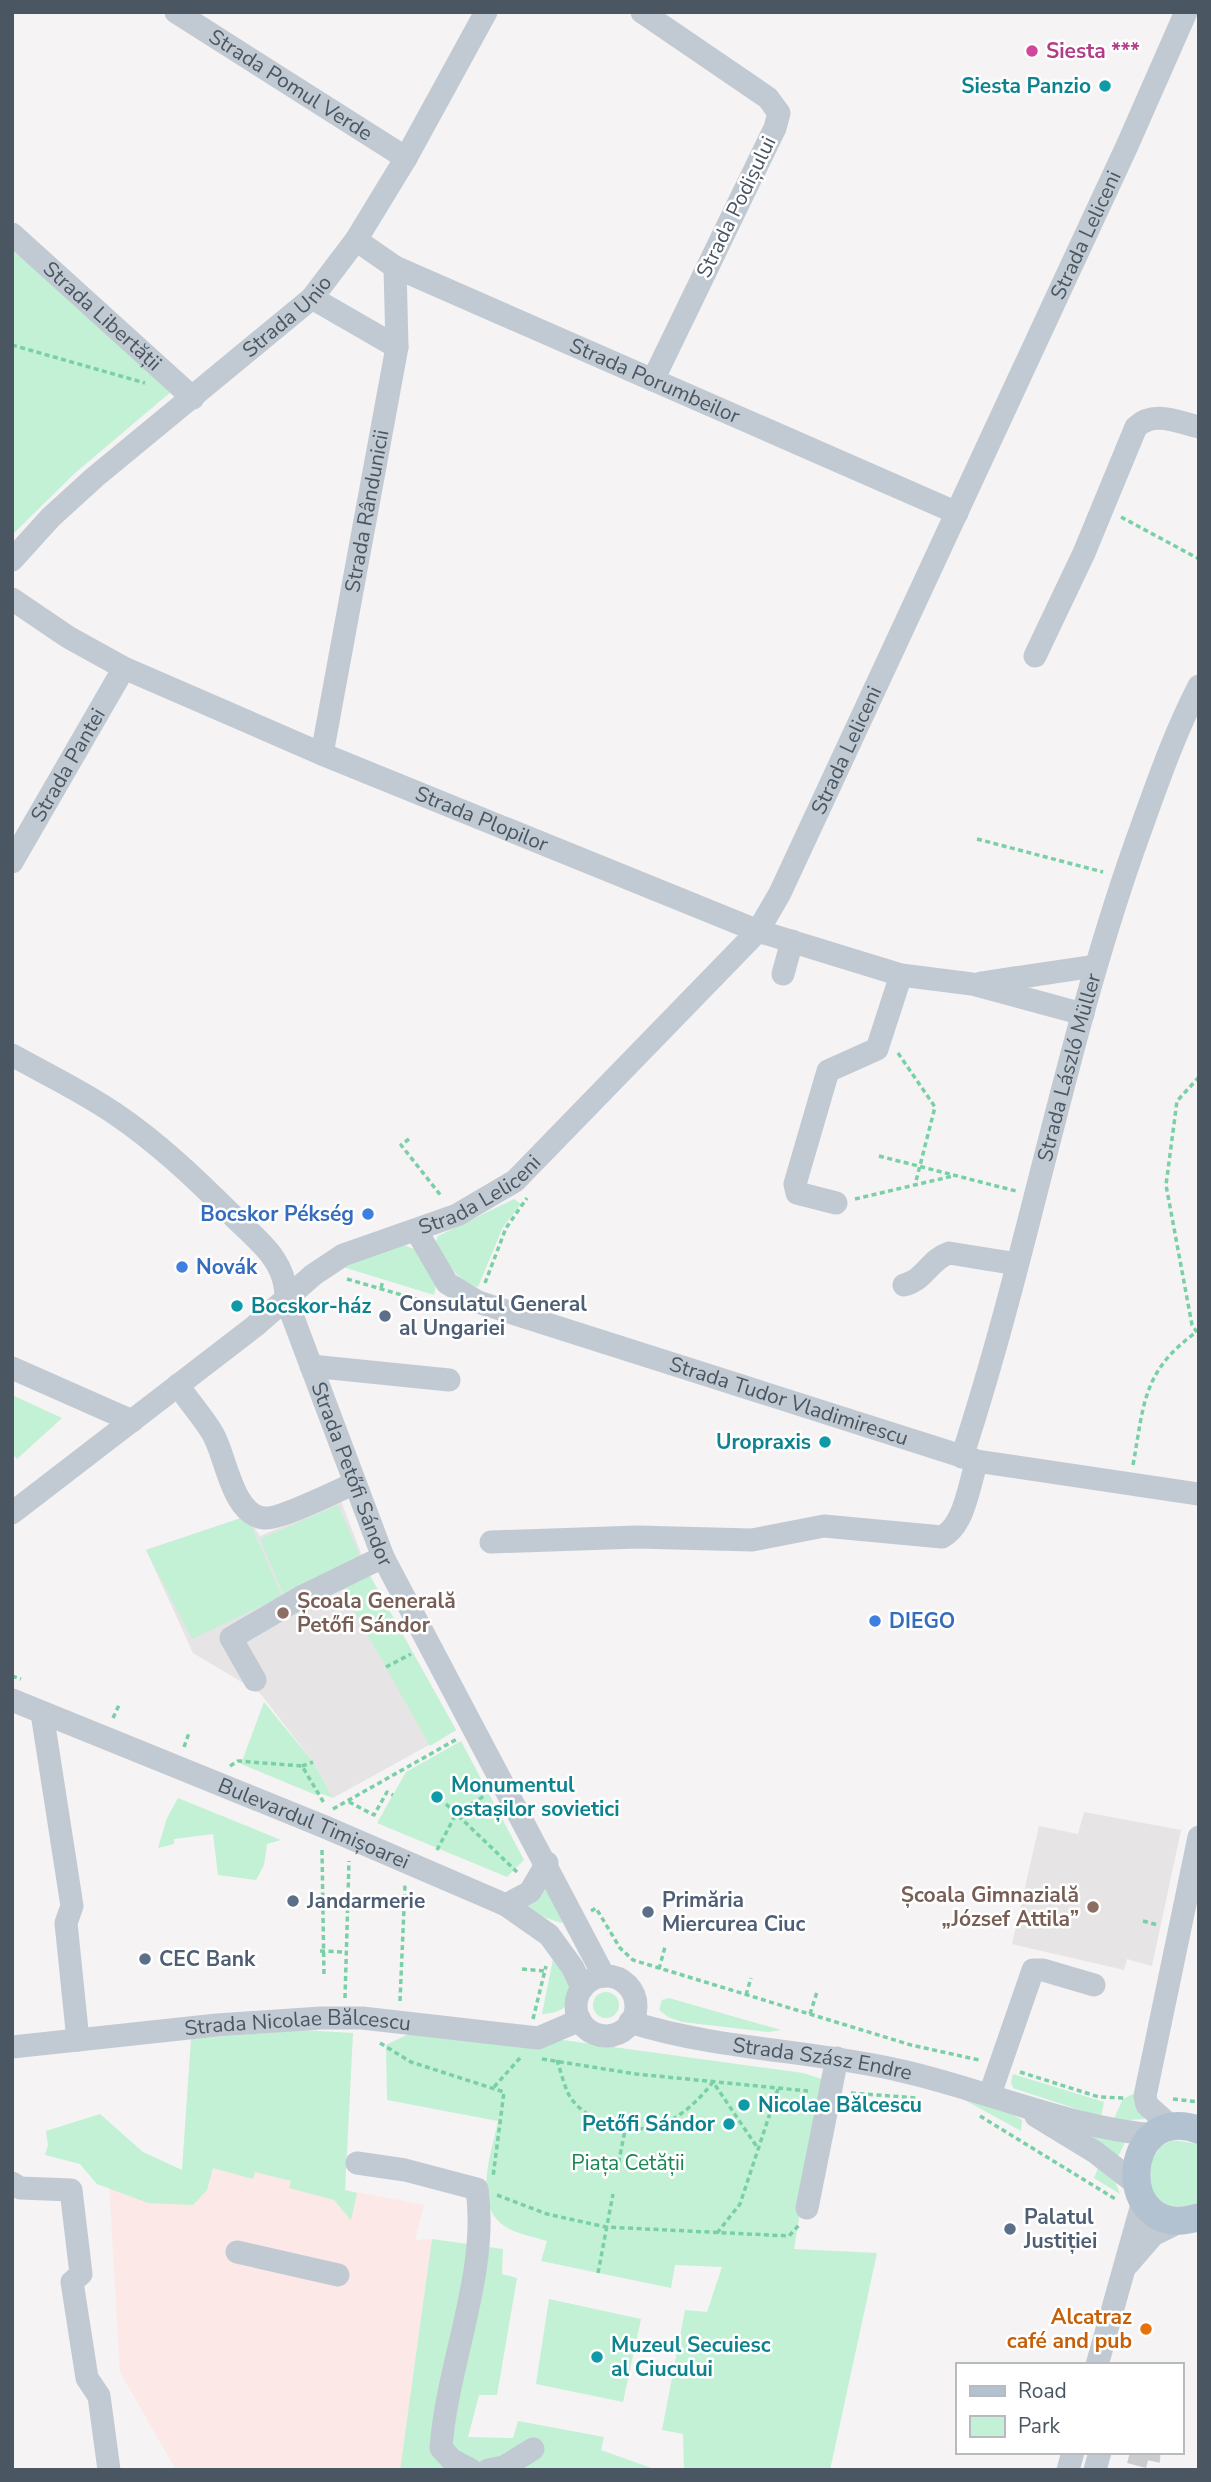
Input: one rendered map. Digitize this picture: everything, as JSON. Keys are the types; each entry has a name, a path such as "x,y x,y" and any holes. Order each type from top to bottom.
{"main road":[{"path":"1181,2128 1140,2151 1136,2161 1139,2192 1163,2218 1192,2222"}],"street":[{"name":"Strada Pomul Verde","path":"176,12 406,158"},
{"name":"Strada Unio","path":"12,560 51,517 95,477 312,298 356,240 406,158 486,12"},
{"name":"Strada Podișului","path":"642,12 768,98 779,113 775,128 653,380"},
{"name":"Strada Leliceni","path":"12,1513 286,1300 313,1275 343,1255 457,1215 515,1181 758,931 780,893 957,513 1186,12"},
{"name":"Strada Libertății","path":"12,234 193,398"},
{"name":"Strada Porumbeilor","path":"356,240 395,267 957,513"},
{"name":"Strada Rândunicii","path":"322,754 397,347 395,267"},
{"path":"312,298 397,347"},
{"path":"1035,656 1084,553 1131,437 1143,421 1157,417 1199,427"},
{"name":"Strada Plopilor","path":"12,599 68,637 124,668 322,754 758,931 901,975 972,984"},
{"name":"Strada Pantei","path":"12,862 124,668"},
{"name":"Strada László Müller","path":"491,1542 637,1537 752,1540 824,1527 860,1527 942,1537 952,1532 957,1521 1017,1264 1095,966 1178,726 1199,686"},
{"path":"783,974 792,941"},
{"path":"972,984 1095,966"},
{"path":"836,1203 797,1193 794,1184 828,1071 877,1049 884,1015 901,975"},
{"path":"972,984 1083,1014"},
{"name":"Strada Petőfi Sándor","path":"12,1055 113,1113 172,1157 274,1256 287,1281 286,1300 383,1557 547,1863 573,1920 604,1976"},
{"name":"Strada Tudor Vladimirescu","path":"416,1230 447,1283 478,1302 970,1459 1199,1494"},
{"path":"904,1285 919,1281 940,1256 949,1253 1017,1264"},
{"path":"312,1366 449,1380"},
{"path":"12,1368 132,1421"},
{"path":"178,1385 214,1436 231,1486 247,1509 255,1515 272,1518 355,1483"},
{"path":"254,1680 230,1638 303,1596 383,1557"},
{"name":"Bulevardul Timișoarei","path":"12,1700 325,1827 506,1905 549,1935 573,1968 582,1988"},
{"path":"42,1713 72,1906 66,1923 78,2040"},
{"path":"1181,2128 1147,2105 1145,2096 1192,1898 1199,1837"},
{"path":"506,1905 530,1892 547,1863"},
{"path":"990,2094 1033,1970 1094,1984"},
{"path":"604,1976 618,1979 632,1991 635,2009 630,2022 619,2032 604,2035 590,2031 580,2020 577,2001 582,1988 592,1979 604,1976"},
{"name":"Strada Nicolae Bălcescu","path":"12,2048 241,2022 345,2018 399,2023 528,2052 547,2035 580,2020"},
{"name":"Strada Szász Endre","path":"630,2022 701,2039 837,2058 905,2071 1116,2130 1181,2128"},
{"path":"807,2208 837,2058"},
{"name":"Strada Szász Endre","path":"1012,2102 1095,2152 1139,2192"},
{"path":"357,2163 405,2170 477,2189 480,2210 478,2245 451,2377 441,2448 452,2460 471,2470"},
{"path":"12,2183 20,2188 71,2190 81,2274 72,2282 86,2378 99,2396 109,2470"},
{"path":"1098,2363 1131,2237 1139,2192"},
{"path":"1122,2272 1153,2235 1192,2222"},
{"path":"237,2252 338,2275"},
{"path":"488,2470 504,2466 533,2449"}],"path":[{"path":"12,345 145,383"},
{"path":"1101,506 1199,559"},
{"path":"977,839 1124,877"},
{"path":"884,1015 935,1107 915,1185"},
{"path":"1130,1485 1152,1377 1179,1345 1197,1334 1166,1185 1177,1101 1199,1077"},
{"path":"409,1139 401,1145 457,1215"},
{"path":"879,1156 1036,1196"},
{"path":"836,1203 954,1175"},
{"path":"478,1302 506,1228 528,1200 515,1181"},
{"path":"313,1275 352,1279 449,1310"},
{"path":"381,1288 383,1280"},
{"path":"386,1667 413,1653"},
{"path":"113,1718 120,1703"},
{"path":"333,1809 474,1729"},
{"path":"184,1747 189,1734"},
{"path":"230,1766 238,1761 302,1766 313,1762"},
{"path":"302,1766 325,1805"},
{"path":"437,1850 456,1814 504,1784"},
{"path":"348,1801 374,1815 387,1792 393,1795"},
{"path":"446,1804 517,1872"},
{"path":"322,1850 324,1977"},
{"path":"345,2018 349,1861"},
{"path":"399,2023 405,1885"},
{"path":"573,1920 596,1908 620,1948 633,1960 911,2045"},
{"path":"494,2087 528,2052 545,1971 549,1935"},
{"path":"659,1969 665,1947"},
{"path":"322,1951 345,1952"},
{"path":"522,1969 545,1971"},
{"path":"746,1995 751,1978"},
{"path":"810,2014 817,1992"},
{"path":"370,2037 411,2062 504,2092 493,2180"},
{"path":"528,2052 557,2060 713,2082 925,2100"},
{"path":"557,2060 571,2098 600,2121 625,2130 653,2127 678,2117 698,2101 713,2082"},
{"path":"713,2082 757,2147"},
{"path":"717,2233 740,2204 778,2089"},
{"path":"973,2112 1118,2200 1122,2214 1121,2229 1131,2237"},
{"path":"617,2171 625,2130"},
{"path":"491,2193 547,2214 606,2227 789,2236"},
{"path":"598,2273 613,2194"}],"shaded area":[{"name":"Școala Generală Petőfi Sándor","path":"341,1501 369,1574 456,1730 333,1798 313,1762 260,1693 193,1653 146,1550 247,1516 260,1536"},
{"name":"Școala Gimnazială „József Attila”","path":"1084,1812 1181,1830 1152,1966 1127,1959 1124,1970 1012,1944 1039,1826 1078,1834"},
{"path":"353,2033 345,2190 424,2205 415,2240 432,2239 400,2470 176,2470 120,2372 109,2183 183,2170 191,2039"}],"green space":[{"path":"12,250 158,372 172,391 75,473 12,535"},
{"path":"514,1199 521,1204 503,1227 478,1287 470,1284 447,1263 436,1241 438,1236"},
{"path":"402,1244 416,1250 437,1280 434,1295 343,1267"},
{"path":"12,1395 62,1418 17,1459 12,1453"},
{"path":"338,1505 360,1556 283,1593 260,1539"},
{"path":"247,1516 282,1596 192,1639 146,1550"},
{"path":"369,1574 456,1730 430,1746 342,1589"},
{"path":"264,1702 313,1762 333,1798 317,1792 316,1795 241,1764"},
{"path":"461,1741 524,1860 507,1877 377,1823 406,1772"},
{"path":"178,1798 281,1840 267,1844 264,1865 256,1880 218,1875 213,1834 174,1839 174,1844 158,1848 167,1818"},
{"path":"547,1887 563,1922 561,1923 538,1915 527,1907 534,1903"},
{"path":"555,1949 568,1980 570,1999 565,2007 557,2012 542,2014"},
{"path":"606,1992 615,1996 619,2005 615,2014 606,2018 597,2014 593,2005 597,1996"},
{"path":"669,1998 781,2030 769,2032 682,2022 659,2010 662,2000"},
{"path":"302,2030 353,2033 345,2190 357,2193 351,2220 334,2200 289,2188 291,2181 255,2172 253,2179 213,2168 207,2190 193,2205 148,2203 97,2184 80,2164 45,2155 48,2145 46,2131 100,2114 143,2152 182,2170 191,2039"},
{"name":"Piața Cetății","path":"417,2030 548,2038 803,2073 822,2079 794,2249 877,2253 830,2470 684,2470 683,2434 662,2430 685,2310 707,2312 722,2267 675,2265 671,2288 541,2261 547,2241 506,2227 495,2217 489,2206 487,2178 498,2121 387,2100 386,2045"},
{"path":"1013,2074 1104,2102 1101,2117 1013,2088"},
{"path":"1133,2094 1147,2115 1144,2119 1113,2121 1123,2099"},
{"path":"959,2097 1000,2107 1022,2120 1021,2131"},
{"path":"1072,2126 1125,2142 1118,2157"},
{"path":"1173,2140 1199,2144 1199,2202 1181,2206 1168,2205 1157,2198 1152,2190 1148,2165 1161,2146"},
{"path":"1100,2162 1115,2181 1120,2194 1094,2178"},
{"path":"432,2239 503,2249 502,2274 517,2278 497,2395 479,2395 468,2437 513,2438 518,2421 604,2437 601,2450 657,2470 400,2470"},
{"path":"549,2299 641,2319 623,2402 536,2384"}],"tunnel":[{"path":"1138,2454 1149,2457 1146,2470"}],"place":[{"name":"Siesta ***","path":"1032,51"},
{"name":"Siesta Panzio","path":"1105,86"},
{"name":"Bocskor Pékség","path":"368,1214"},
{"name":"Novák","path":"182,1267"},
{"name":"Bocskor-ház","path":"237,1306"},
{"name":"Consulatul General al Ungariei","path":"385,1316"},
{"name":"Uropraxis","path":"825,1442"},
{"name":"Școala Generală Petőfi Sándor","path":"283,1613"},
{"name":"DIEGO","path":"875,1621"},
{"name":"Monumentul ostașilor sovietici","path":"437,1797"},
{"name":"Jandarmerie","path":"293,1901"},
{"name":"Școala Gimnazială „József Attila”","path":"1093,1907"},
{"name":"Primăria Miercurea Ciuc","path":"648,1912"},
{"name":"CEC Bank","path":"145,1959"},
{"name":"Nicolae Bălcescu","path":"744,2105"},
{"name":"Petőfi Sándor","path":"729,2124"},
{"name":"Palatul Justiției","path":"1010,2229"},
{"name":"Alcatraz café and pub","path":"1146,2329"},
{"name":"Muzeul Secuiesc al Ciucului","path":"597,2357"}]}
